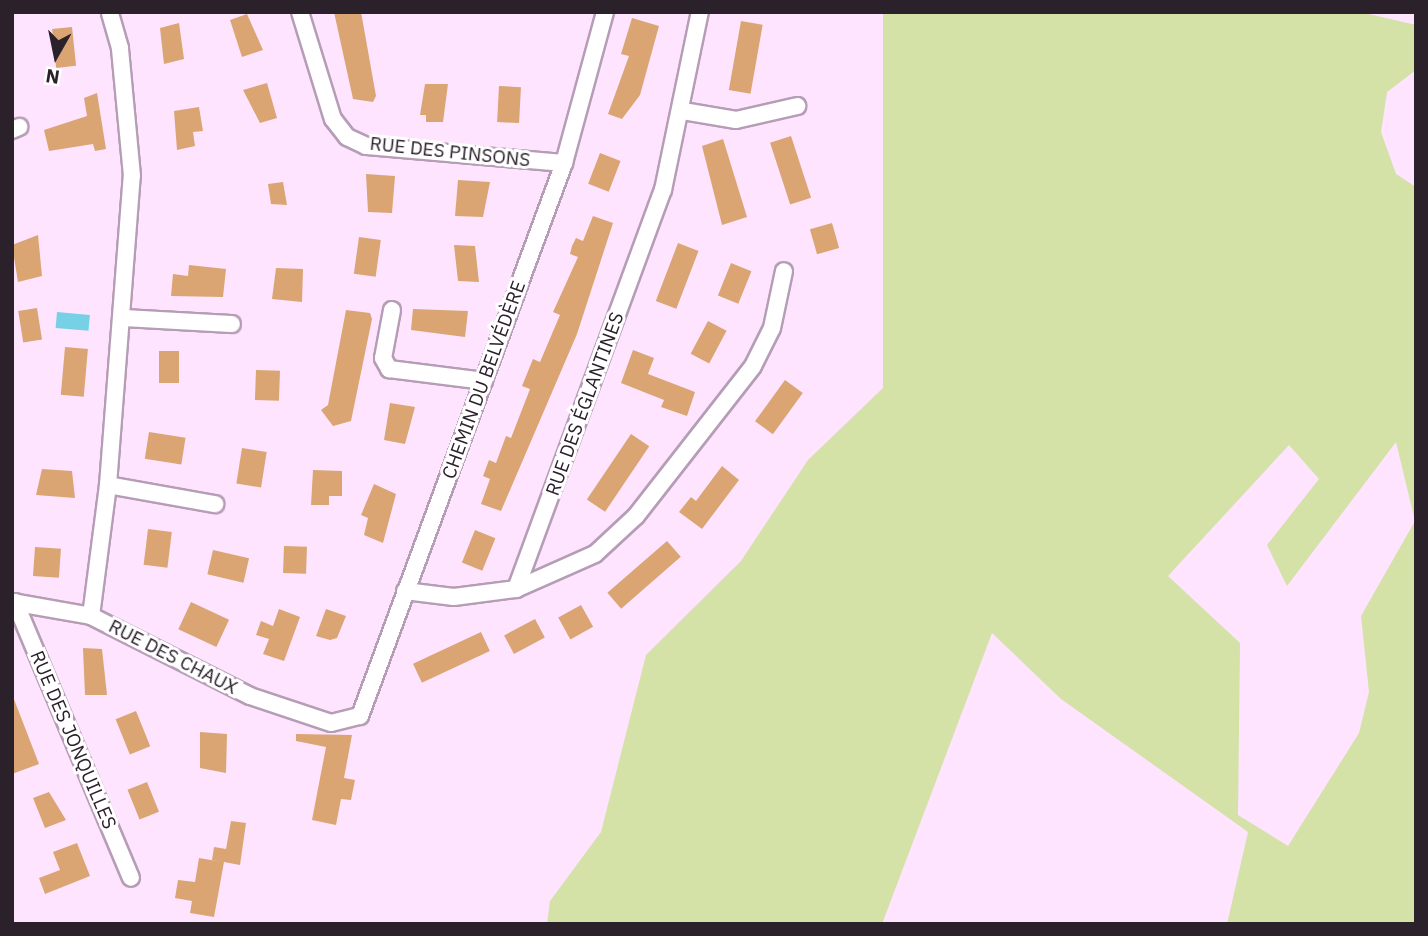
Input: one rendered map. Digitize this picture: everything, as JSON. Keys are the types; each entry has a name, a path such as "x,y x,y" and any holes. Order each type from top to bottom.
{"street":[{"path":"91,616 108,485 132,176 120,48 110,12"},
{"name":"RUE DES PINSONS","path":"300,12 333,119 347,137 366,146 564,163"},
{"name":"CHEMIN DU BELVÉDÈRE","path":"331,723 360,716 564,163 605,12"},
{"name":"RUE DES ÉGLANTINES","path":"516,589 663,190 683,111 700,12"},
{"path":"683,111 736,120 797,106"},
{"path":"405,591 454,597 516,589 595,554 636,516 753,366 772,328 784,271"},
{"path":"393,310 383,358 388,369 484,381"},
{"path":"123,318 232,324"},
{"path":"108,485 215,504"},
{"name":"RUE DES CHAUX","path":"14,602 91,616 250,696 331,723"},
{"name":"RUE DES JONQUILLES","path":"14,602 131,878"}],"green space":[{"path":"883,12 1360,12 1416,25 1416,70 1387,92 1381,132 1396,174 1416,187 1416,924 1227,924 1248,832 1061,699 992,633 882,924 547,924 550,901 601,832 646,655 741,561 808,460 883,388","holes":["1396,442 1415,521 1361,616 1369,692 1359,733 1288,846 1238,815 1240,643 1168,576 1289,445 1319,479 1267,545 1287,586"]}],"water":[{"path":"57,312 90,315 88,331 56,328"}],"building":[{"path":"334,12 361,12 376,96 373,102 353,99"},
{"path":"247,14 263,50 242,57 230,20"},
{"path":"632,18 659,26 640,95 622,119 608,114 629,56 621,54"},
{"path":"741,21 763,25 751,94 729,90"},
{"path":"179,23 184,59 164,64 160,28"},
{"path":"72,27 76,66 56,68 52,29"},
{"path":"267,83 277,118 260,123 243,90"},
{"path":"425,84 448,84 443,122 426,122 426,115 420,115"},
{"path":"499,86 521,87 519,123 497,122"},
{"path":"97,93 106,149 95,151 93,144 49,151 44,130 87,116 84,98"},
{"path":"199,107 203,131 193,132 195,146 177,150 174,111"},
{"path":"791,136 811,198 790,205 770,143"},
{"path":"723,139 747,217 722,225 702,146"},
{"path":"600,153 621,161 609,192 588,184"},
{"path":"366,174 395,176 392,213 368,212"},
{"path":"458,180 490,182 483,217 455,216"},
{"path":"283,182 287,205 271,204 268,184"},
{"path":"593,216 613,223 577,334 501,511 481,504 490,479 483,476 489,460 496,463 506,436 511,438 530,389 522,386 533,359 540,362 560,315 553,312 578,257 570,254 572,246 576,238 583,241"},
{"path":"832,223 839,248 817,254 810,229"},
{"path":"38,235 42,276 18,282 12,245"},
{"path":"359,237 381,240 376,277 354,274"},
{"path":"678,243 699,251 676,309 656,301"},
{"path":"454,245 475,246 479,282 458,281"},
{"path":"731,263 751,271 738,304 718,295"},
{"path":"189,265 226,269 223,297 171,296 173,274 188,276"},
{"path":"276,268 303,269 302,302 272,299"},
{"path":"37,308 42,340 23,343 18,311"},
{"path":"413,309 468,311 465,337 411,330"},
{"path":"346,310 370,313 372,319 351,421 333,426 321,410 328,405"},
{"path":"708,321 727,331 709,364 691,354"},
{"path":"65,347 88,349 84,397 61,395"},
{"path":"633,350 654,358 648,374 695,392 687,416 661,407 664,400 621,383"},
{"path":"159,351 179,351 179,383 159,383"},
{"path":"256,370 280,371 279,401 255,400"},
{"path":"785,380 803,393 773,434 755,421"},
{"path":"390,403 415,407 405,444 384,440"},
{"path":"149,432 186,438 181,464 145,459"},
{"path":"631,434 649,446 605,512 587,499"},
{"path":"242,448 267,452 261,487 236,484"},
{"path":"722,466 739,480 702,529 679,512 691,497 696,501"},
{"path":"42,469 72,471 75,498 36,495"},
{"path":"313,470 342,471 342,496 329,496 329,505 311,505"},
{"path":"374,484 396,494 383,543 364,535 368,518 361,515"},
{"path":"148,529 172,532 167,568 144,565"},
{"path":"475,530 495,538 482,571 462,562"},
{"path":"667,541 681,557 621,609 607,593"},
{"path":"284,546 307,547 306,574 283,573"},
{"path":"35,547 61,549 59,578 33,576"},
{"path":"213,550 249,558 243,583 207,574"},
{"path":"191,602 229,620 216,647 178,629"},
{"path":"581,605 593,627 570,639 558,618"},
{"path":"279,609 300,617 284,661 263,654 269,639 256,635 261,621 273,626"},
{"path":"326,609 346,616 337,638 330,640 316,636"},
{"path":"535,619 545,638 514,654 504,635"},
{"path":"481,632 490,651 422,683 413,664"},
{"path":"83,648 102,649 107,695 85,695"},
{"path":"12,694 39,764 12,774"},
{"path":"136,711 150,746 130,754 116,719"},
{"path":"200,732 227,734 226,773 200,768"},
{"path":"296,734 352,735 344,778 355,780 351,800 341,799 336,825 312,820 326,747 296,741"},
{"path":"147,782 159,812 140,820 128,790"},
{"path":"49,792 66,820 45,828 33,798"},
{"path":"231,821 246,823 240,865 224,862 214,917 190,913 192,901 175,898 178,880 195,882 199,858 223,862 212,860 214,847 226,849"},
{"path":"77,843 90,876 45,894 39,878 60,870 53,852"}]}
